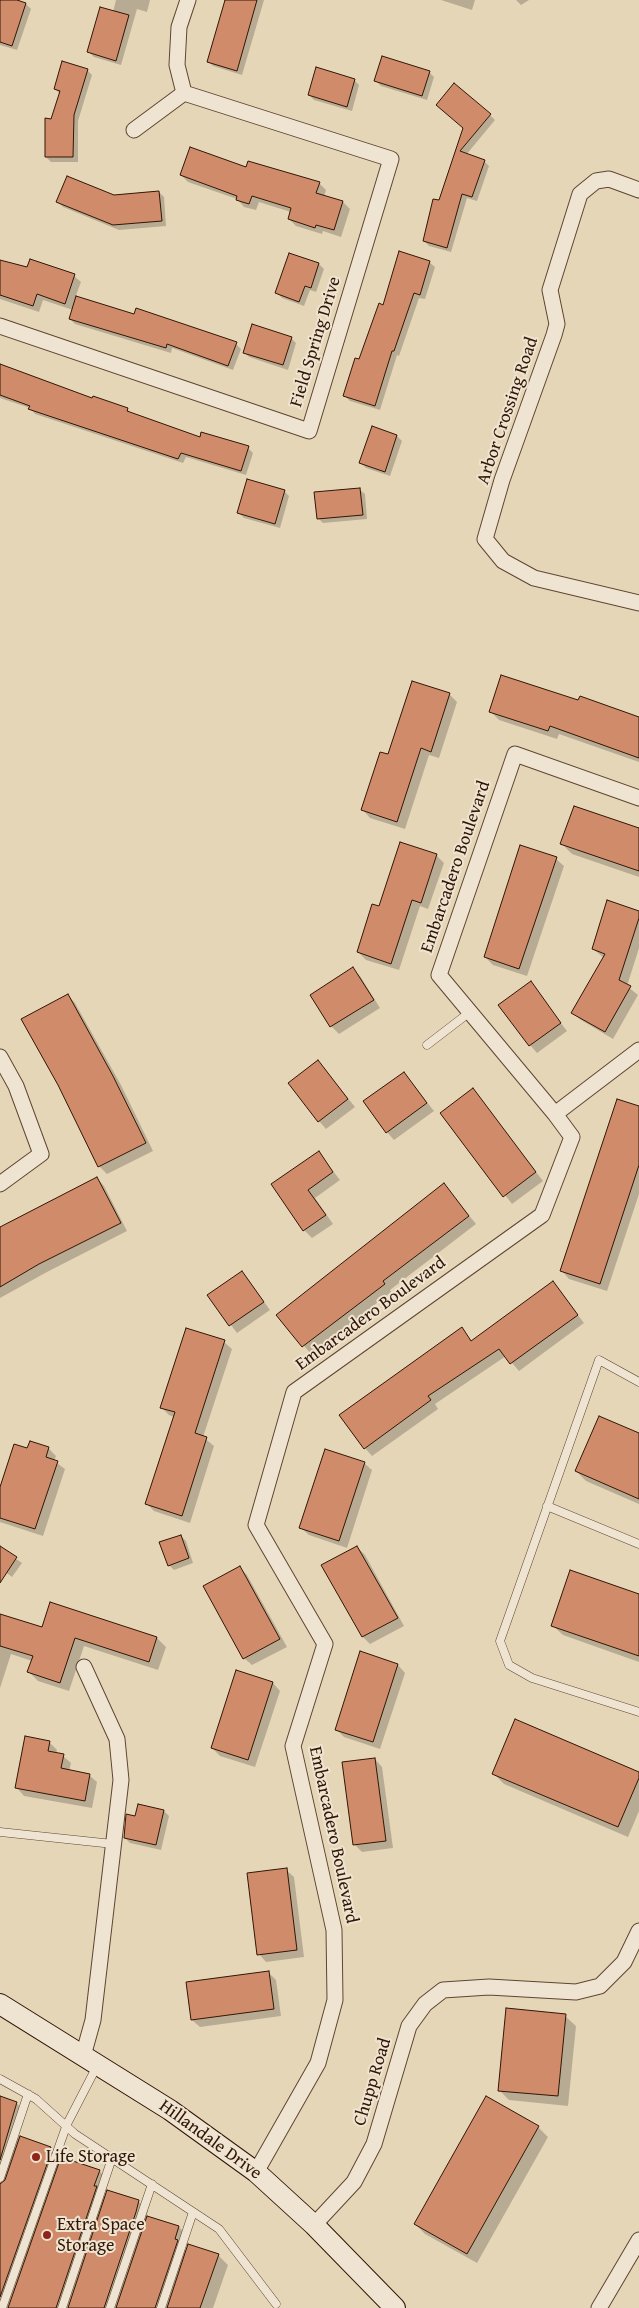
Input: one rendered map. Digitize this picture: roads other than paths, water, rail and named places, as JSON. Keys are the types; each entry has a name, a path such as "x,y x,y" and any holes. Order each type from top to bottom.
{"main road":[{"name":"Hillandale Drive","path":"0,2004 170,2110 256,2172 314,2225 395,2308"}],"street":[{"path":"134,130 184,93 177,65 179,26 188,0"},
{"name":"Field Spring Drive","path":"0,326 308,431 391,159 184,93"},
{"name":"Arbor Crossing Road","path":"639,190 609,178 596,181 580,194 550,290 557,324 554,335 502,480 485,539 503,561 534,578 639,603"},
{"name":"Embarcadero Boulevard","path":"256,2172 318,2063 335,2000 334,1930 293,1746 325,1644 256,1525 294,1392 542,1215 572,1137 439,975 515,754 639,798"},
{"path":"555,1114 639,1050"},
{"path":"0,1057 16,1086 41,1154 0,1184"},
{"path":"84,1667 117,1739 121,1780 93,2020 91,2060"},
{"name":"Chupp Road","path":"314,2225 354,2182 374,2144 410,2026 425,2004 443,1990 489,1987 576,1992 600,1986 624,1962 639,1931"},
{"path":"599,2308 639,2240"}],"lane":[{"path":"427,1045 470,1012"},
{"path":"639,1382 599,1360 500,1640 509,1665 532,1678 639,1712"},
{"path":"547,1506 639,1544"},
{"path":"0,1832 114,1844"},
{"path":"2,2308 91,2060"},
{"path":"0,2079 28,2094 67,2124 75,2134 219,2229 276,2304"},
{"path":"0,2178 28,2094"},
{"path":"62,2308 112,2158"},
{"path":"110,2308 152,2184"},
{"path":"161,2308 193,2212"}],"place":[{"name":"Life Storage","path":"36,2157"},
{"name":"Extra Space Storage","path":"47,2235"}]}
